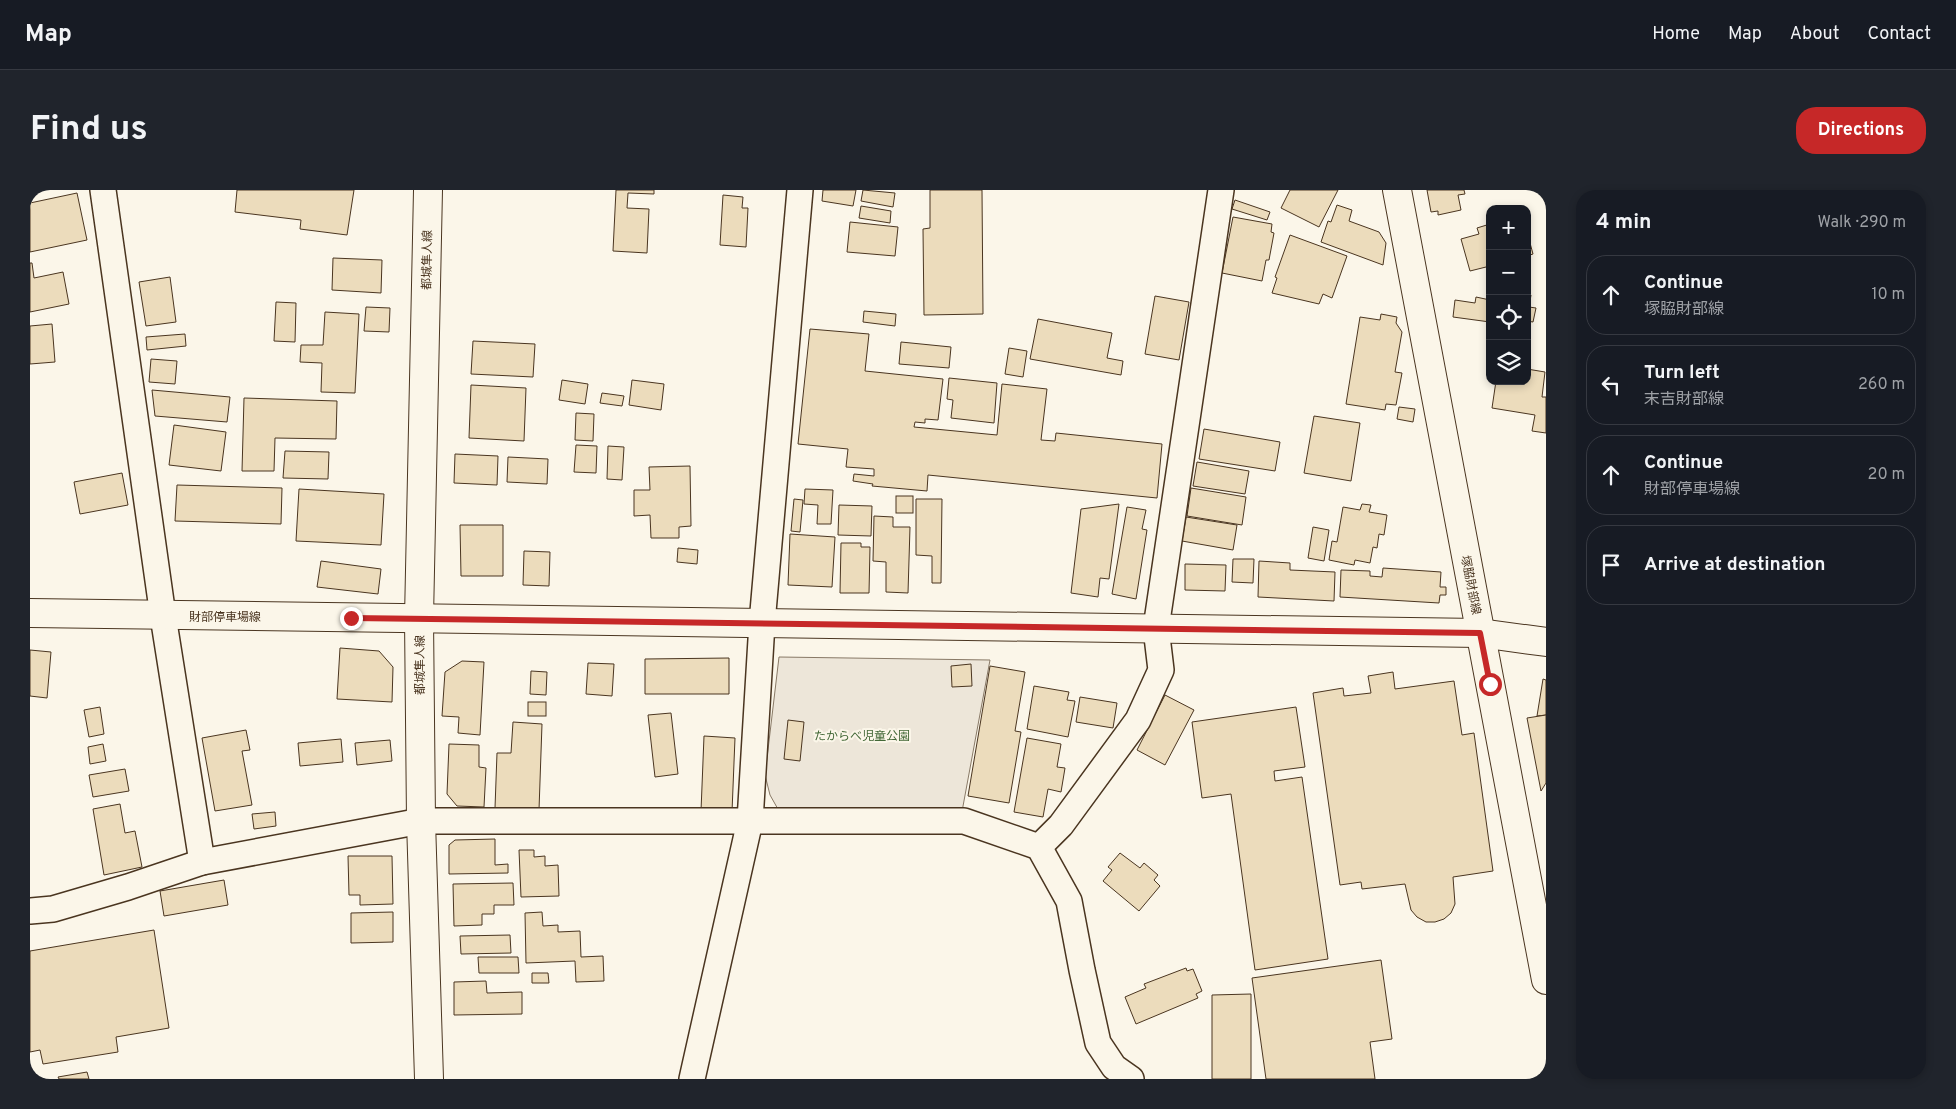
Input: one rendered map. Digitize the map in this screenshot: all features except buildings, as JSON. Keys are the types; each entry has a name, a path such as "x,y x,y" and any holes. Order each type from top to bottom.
{"main road":[{"name":"都城隼人線","path":"428,190 419,618 421,821 429,1079"},
{"name":"塚脇財部線","path":"1397,190 1546,980"},
{"name":"財部停車場線","path":"30,613 1480,633 1546,642"}],"street":[{"path":"103,190 163,616 202,862"},
{"path":"692,1079 750,821 762,622 800,190"},
{"path":"1039,846 1060,825 1138,720 1161,670 1156,628 1221,190"},
{"path":"30,910 63,906 128,887 202,862 421,821 964,821 1039,846 1069,901 1098,1043 1114,1067 1131,1079"}],"green space":[{"name":"たからべ児童公園","path":"779,657 990,660 961,817 779,811 770,795 765,775"}],"route":[{"path":"351,618 1480,633 1490,684"}]}
